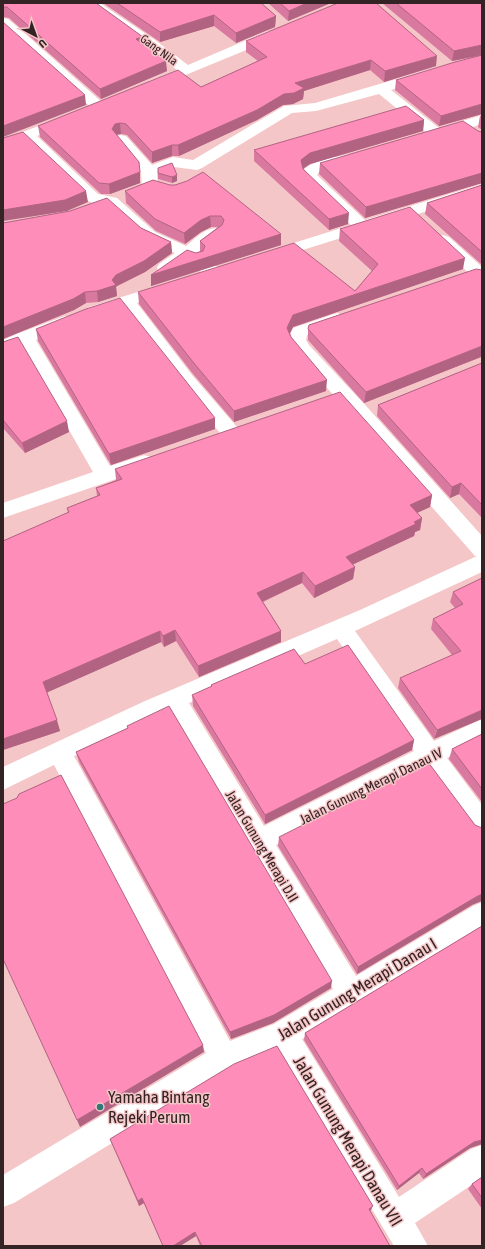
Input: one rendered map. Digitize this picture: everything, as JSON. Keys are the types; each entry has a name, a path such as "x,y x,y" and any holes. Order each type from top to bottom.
{"street":[{"name":"Gang Nila","path":"91,3 150,43 186,70"},
{"path":"3,22 99,107"},
{"path":"139,90 287,28"},
{"path":"438,59 449,68"},
{"path":"84,211 139,189 173,162 196,172 198,163 289,109 316,107 381,90 449,68 482,60"},
{"path":"381,90 437,134"},
{"path":"3,144 112,101"},
{"path":"421,138 470,129 482,119"},
{"path":"27,135 92,197 96,199 139,189"},
{"path":"81,315 127,302 207,275 188,252 166,244 149,235 139,189 121,139"},
{"path":"361,155 315,168 309,172 309,176 363,227"},
{"path":"259,259 363,227 422,221 482,189"},
{"path":"422,221 476,274"},
{"path":"3,347 81,315 152,276 215,232"},
{"path":"127,302 230,432"},
{"path":"351,314 299,332 297,340 301,348 334,397 368,410 482,550"},
{"path":"25,338 105,475"},
{"path":"3,511 164,455"},
{"path":"3,780 59,751 174,699 423,592 482,563"},
{"path":"342,628 431,756 482,825"},
{"name":"Jalan Gunung Merapi D.II","path":"174,699 351,993"},
{"name":"Jalan Gunung Merapi Danau IV","path":"259,841 431,756 482,729"},
{"path":"59,751 224,1058"},
{"name":"Jalan Gunung Merapi Danau I","path":"3,1192 224,1058 283,1035 482,915"},
{"name":"Jalan Gunung Merapi Danau VII","path":"283,1035 412,1246"},
{"path":"395,1218 482,1160"}],"building":[{"path":"3,3 96,3 143,37 136,39 166,61 100,89 7,7 3,7"},
{"path":"117,3 261,3 276,16 236,33 214,15 160,32"},
{"path":"280,3 307,3 289,11"},
{"path":"338,3 376,3 437,56 385,71 371,60 295,83 304,88 294,93 284,94 257,110 178,145 172,145 152,152 126,124 115,124 112,129 139,162 140,172 109,184 99,183 38,126 178,70 201,87 267,57 246,41"},
{"path":"396,3 482,3 482,45 454,51"},
{"path":"3,22 85,95 3,126"},
{"path":"482,55 482,104 441,116 396,80 455,62"},
{"path":"406,106 424,120 310,153 301,160 303,169 349,213 329,219 254,150"},
{"path":"463,121 482,132 482,173 366,207 320,163"},
{"path":"23,132 86,191 65,200 3,210 3,138"},
{"path":"172,163 177,175 172,177 158,173 158,168"},
{"path":"203,172 281,234 151,275 187,250 196,253 203,251 205,246 200,241 222,225 224,220 221,216 210,216 201,220 184,233 155,219 125,191 153,180 175,185 187,181"},
{"path":"482,185 482,252 427,203"},
{"path":"107,198 141,228 171,242 144,261 116,275 112,280 116,285 97,291 85,292 73,299 3,327 3,223 70,211"},
{"path":"410,207 465,258 293,315 287,328 291,337 327,380 234,411 138,292 294,243 355,291 378,264 340,229"},
{"path":"476,269 482,270 482,346 366,392 308,329 309,325"},
{"path":"120,298 215,418 109,454 36,329 86,309"},
{"path":"18,337 67,421 22,443 3,420 3,342"},
{"path":"482,363 482,505 461,483 452,487 378,405"},
{"path":"340,392 432,495 410,505 422,518 414,522 416,524 346,557 355,567 315,586 303,572 257,593 281,631 198,666 175,630 163,636 160,631 43,682 57,720 3,739 3,541 69,512 67,508 100,495 96,488 122,479 115,469"},
{"path":"482,578 482,710 437,730 400,678 461,651 433,619 463,604 453,592"},
{"path":"348,645 414,740 265,815 192,695 212,686 211,685 294,649 305,664"},
{"path":"169,706 332,981 274,1015 230,1032 76,752 128,728 127,726"},
{"path":"482,734 482,789 452,749"},
{"path":"428,762 475,825 482,828 482,894 358,967 279,837"},
{"path":"61,775 203,1045 77,1120 3,959 3,804 17,798 19,794"},
{"path":"482,926 482,1140 474,1142 426,1174 422,1168 399,1186 305,1033"},
{"path":"277,1046 373,1206 369,1209 390,1246 202,1246 195,1232 173,1246 163,1246 142,1198 138,1201 110,1139 234,1064"},
{"path":"482,1177 482,1198 472,1184"}],"place":[{"name":"Yamaha Bintang Rejeki Perum","path":"100,1107"}]}
